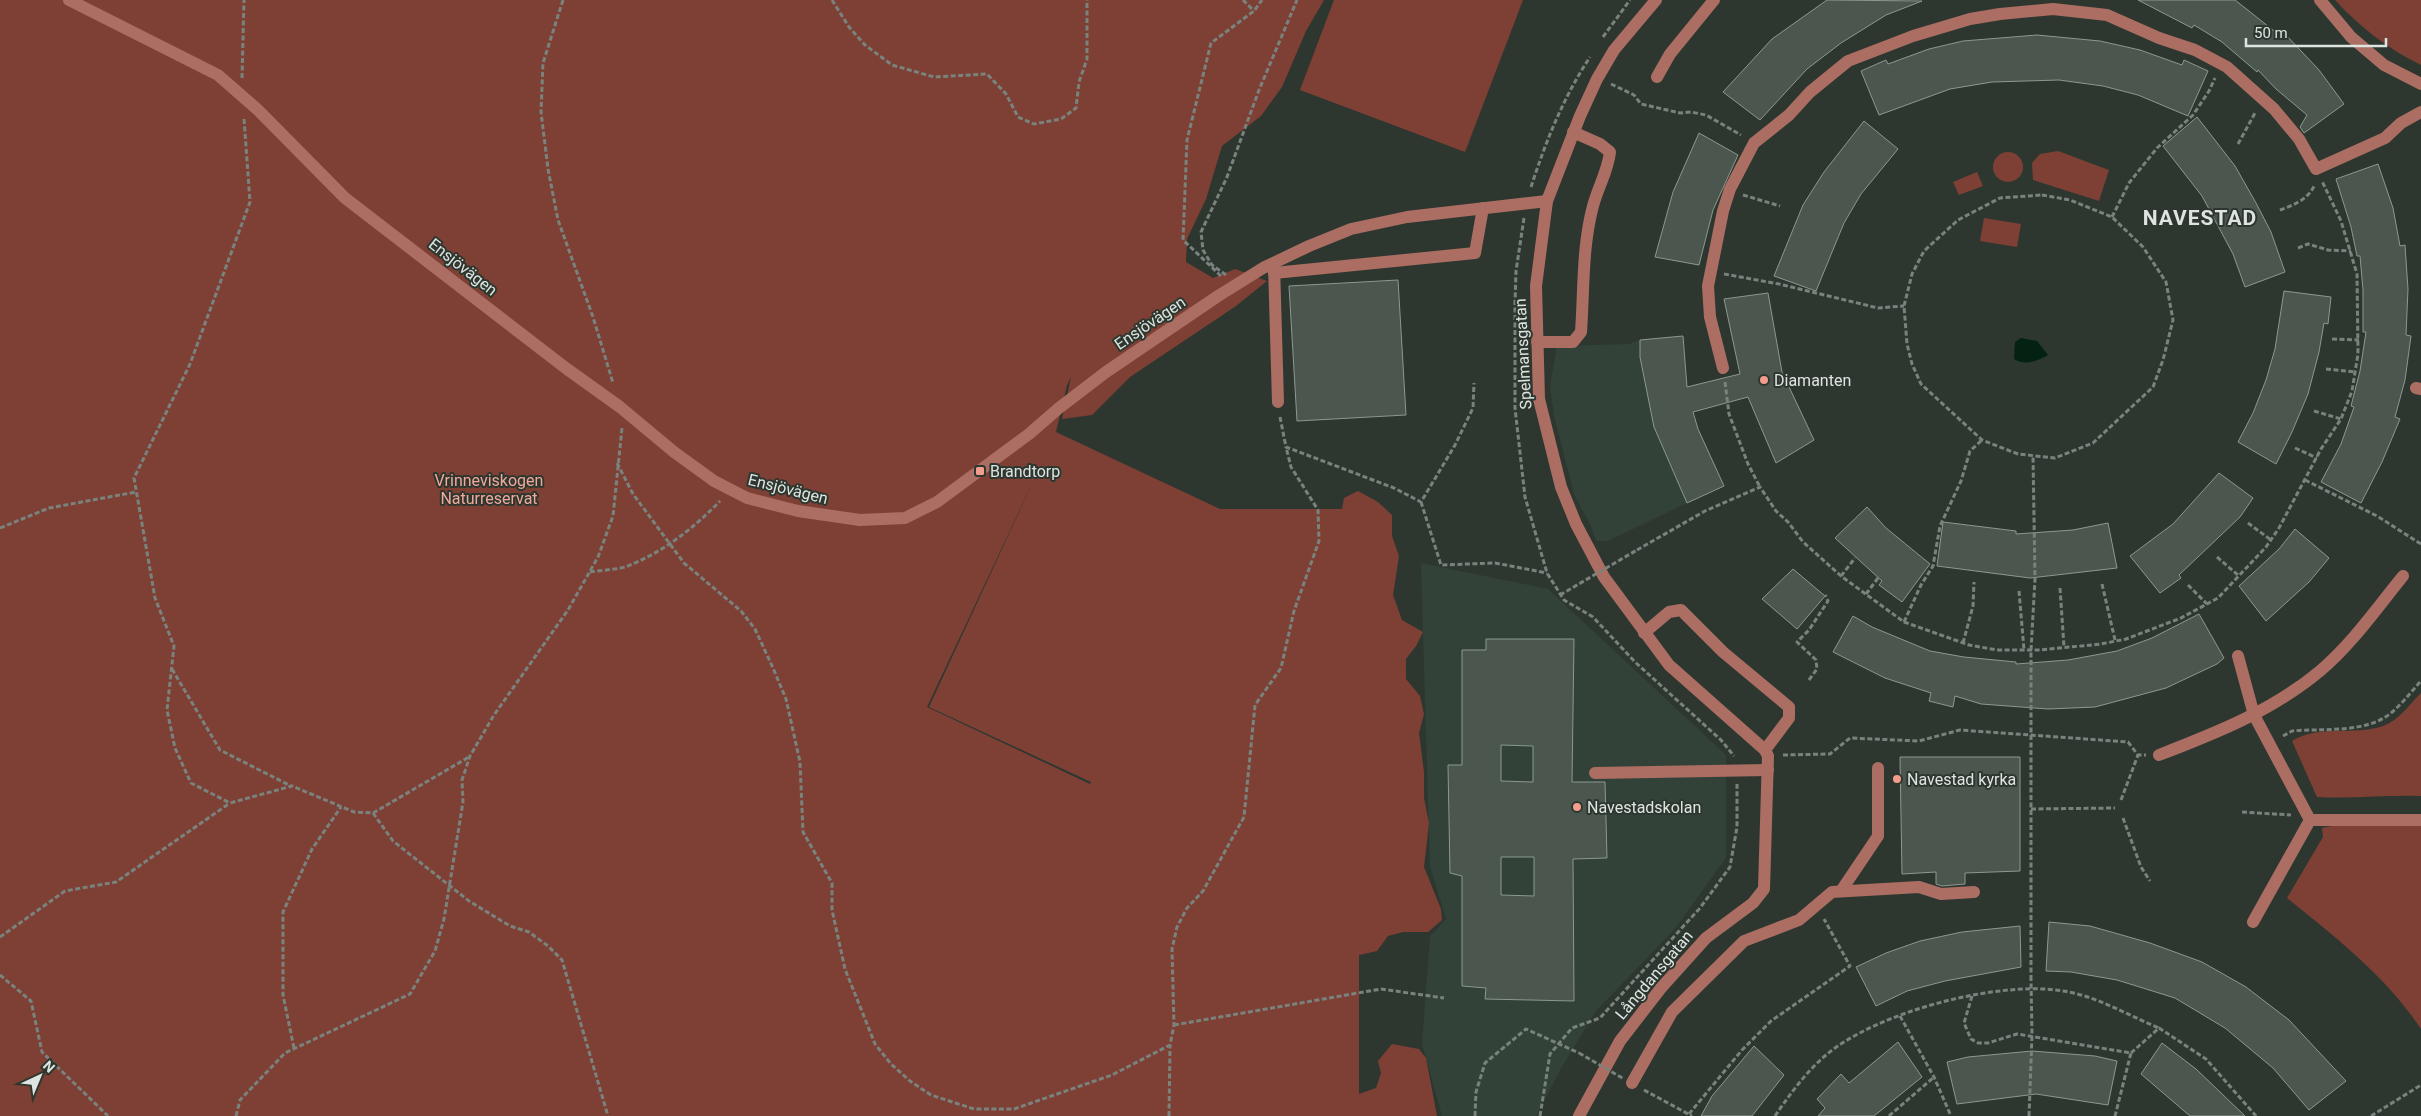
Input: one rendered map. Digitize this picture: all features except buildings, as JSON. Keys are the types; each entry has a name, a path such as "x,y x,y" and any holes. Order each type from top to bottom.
{"street":[{"name":"Ensjövägen","path":"69,0 218,75 258,110 345,198 567,369 620,406 674,452 714,481 747,498 798,511 860,520 905,518 937,502 1029,434 1106,372 1236,285 1351,229 1407,217 1547,201"},
{"name":"Spelmansgatan","path":"1656,0 1614,50 1599,77 1573,132 1547,201 1536,286 1539,399 1561,487 1576,524 1597,564 1669,665 1766,753"},
{"path":"1657,77 1670,54 1714,0"},
{"path":"2320,0 2350,36 2377,59 2421,84"},
{"path":"1723,368 1710,317 1708,286 1722,211 1730,189 1754,143 1790,115 1810,92 1848,61 1874,49 1887,47 1913,36 1970,19 2000,14 2053,9 2107,15 2159,38 2195,50 2227,67 2274,109 2299,140 2316,169 2385,138 2401,123 2421,112"},
{"path":"1537,342 1573,342 1581,332 1586,248 1593,205 1608,168 1610,152 1600,144 1573,132"},
{"path":"1278,402 1274,268 1475,253 1483,208"},
{"path":"2159,755 2228,729 2270,707 2321,670 2359,629 2403,576"},
{"path":"1644,632 1669,612 1681,610 1723,652 1789,707 1789,718 1766,753"},
{"path":"2238,656 2254,715 2310,820"},
{"name":"Långdansgatan","path":"1579,1116 1620,1040 1661,988 1706,938 1753,903 1764,889 1768,770 1766,753"},
{"path":"1841,891 1878,836 1878,768"},
{"path":"1595,773 1768,770"},
{"path":"2310,820 2421,820"},
{"path":"2253,922 2310,820"},
{"path":"1628,1081 1672,1012 1744,942 1799,920 1832,892 1919,887 1941,894 1974,892"}],"path":[{"path":"230,803 191,782 175,748 167,710 174,646 155,598 134,478 190,364 250,202 242,96 244,0"},
{"path":"236,1116 240,1100 285,1053 410,994 435,951 444,919 463,802 462,780 470,756 494,715 568,610 598,557 613,516 617,463 623,422 620,406 593,317 558,220 548,169 541,112 543,63 563,0"},
{"path":"832,0 849,26 865,45 892,65 934,77 987,74 1006,94 1018,117 1034,124 1061,120 1076,108 1079,82 1087,59 1087,0"},
{"path":"1243,0 1254,11"},
{"path":"1236,285 1183,240 1187,140 1211,43 1254,11 1262,0"},
{"path":"1236,285 1212,265 1203,250 1202,232 1233,161 1259,90 1298,0"},
{"path":"2112,217 2129,183 2151,155 2172,132 2193,115 2209,92 2221,64"},
{"path":"1599,77 1624,88 1634,95 1641,104 1680,113 1691,112 1706,115 1754,143"},
{"path":"2238,144 2263,99"},
{"path":"2280,210 2296,204 2312,191 2316,182 2316,169"},
{"path":"1723,368 1729,414 1748,464 1776,511 1788,522 1803,542 1842,576 1904,622 1963,643 1997,650 2031,650 2101,644 2126,639 2162,626 2218,598 2271,540 2316,458 2341,418 2352,390 2359,340 2357,274 2341,221 2316,169"},
{"path":"1730,189 1780,206"},
{"path":"2042,195 2070,200 2112,217 2143,247 2166,282 2173,320 2163,360 2153,387 2093,443 2056,458 2018,454 1982,440 1921,384 1912,364 1907,344 1904,306 1912,274 1924,251 1958,220 2000,198 2042,195"},
{"path":"2298,248 2308,244 2328,250 2351,251"},
{"path":"1711,272 1779,284 1878,308 1904,306"},
{"path":"2332,339 2359,340"},
{"path":"2326,369 2355,372"},
{"path":"1420,502 1455,445 1473,408 1474,383"},
{"path":"1169,1116 1170,1045 1174,1025 1172,949 1177,927 1188,908 1203,891 1244,817 1255,705 1282,668 1294,611 1319,541 1318,510 1291,468 1278,402"},
{"path":"2314,411 2341,418"},
{"path":"1904,622 1932,566 1940,526 1961,481 1970,451 1982,440"},
{"path":"1286,447 1394,488 1420,502 1441,565 1495,563 1547,573"},
{"path":"2295,448 2316,458"},
{"path":"2029,1116 2032,1036 2031,650 2036,579 2033,456"},
{"path":"617,463 633,494 684,563 741,611 755,629 786,699 800,762 803,832 832,883 832,910 845,969 875,1044 891,1064 930,1095 974,1109 1014,1109 1112,1075 1170,1045"},
{"path":"2305,480 2377,516 2421,544"},
{"path":"1560,595 1705,511 1760,487"},
{"path":"590,572 624,567 671,544 699,522 731,489"},
{"path":"0,528 49,508 137,492"},
{"path":"2248,523 2271,540"},
{"path":"2217,557 2239,576"},
{"path":"1842,576 1855,558"},
{"path":"1866,594 1878,578"},
{"path":"1963,643 1973,606 1974,582"},
{"path":"2102,584 2115,640"},
{"path":"2188,585 2207,604"},
{"path":"2060,588 2064,647"},
{"path":"2019,591 2024,650"},
{"path":"1809,680 1817,669 1816,660 1797,642 1809,630 1828,601 1825,596"},
{"path":"172,668 220,750 292,786 354,812 373,813 470,756"},
{"path":"2268,742 2292,731 2356,728 2374,722 2391,714 2421,681"},
{"path":"1766,753 1830,754 1850,738 1919,741 1960,730 2128,742 2138,755"},
{"path":"2138,755 2159,755"},
{"path":"2121,800 2138,755"},
{"path":"0,937 65,890 116,882 230,803 292,786"},
{"path":"294,1048 283,995 283,912 312,849 341,806"},
{"path":"2031,809 2115,808"},
{"path":"2242,812 2286,814 2310,820"},
{"path":"373,813 393,841 469,901 510,926 530,932 562,960 608,1116"},
{"path":"2123,818 2141,867 2150,881"},
{"path":"1475,1116 1476,1092 1486,1063 1526,1029 1579,1053 1691,1115 1742,1050 1771,1021 1850,966 1816,905"},
{"path":"0,974 31,1001 42,1052 108,1116"},
{"path":"1174,1025 1381,989 1444,998"},
{"path":"1776,1116 1794,1089 1826,1055 1869,1026 1950,998 2031,989 2062,991 2089,997 2159,1028 2206,1058 2256,1116"},
{"path":"1972,996 1964,1023 1971,1039 1978,1043 1988,1043 2017,1034 2131,1053"},
{"path":"1900,1016 1934,1077 1951,1116"},
{"path":"2115,1116 2131,1053 2159,1028"},
{"path":"1889,1116 1934,1077"},
{"path":"2371,1116 2421,1085"}],"shaded area":[{"path":"2021,338 2037,341 2048,355 2031,362 2022,362 2014,359 2015,342"},
{"path":"1640,340 1640,357 1654,427 1687,503 1608,541 1596,541 1591,526 1574,494 1554,416 1550,386 1557,346 1629,344"},
{"name":"Navestadskolan","path":"1421,563 1548,589 1726,755 1726,858 1675,929 1596,1011 1563,1065 1536,1116 1442,1116 1422,1044 1430,936 1446,919 1430,867"}],"green space":[{"name":"Vrinneviskogen Naturreservat","path":"0,0 1324,0 1306,31 1282,87 1261,116 1222,146 1206,199 1187,239 1186,262 1213,278 1235,269 1267,281 1236,306 1130,377 1092,415 1062,419 1071,377 1067,385 1056,432 1220,509 1342,509 1344,498 1358,491 1378,502 1392,515 1392,536 1399,556 1393,595 1402,620 1423,632 1416,646 1406,659 1406,679 1420,696 1424,714 1419,733 1424,772 1424,798 1429,823 1424,867 1441,909 1442,920 1428,932 1403,932 1388,936 1377,951 1359,955 1359,1094 1376,1088 1381,1073 1378,1061 1392,1044 1419,1049 1426,1058 1437,1116 0,1116","holes":["1038,471 929,707 1091,782 1090,784 927,707"]},
{"path":"1334,0 1523,0 1465,152 1300,90"},
{"path":"2335,0 2421,0 2421,65 2375,37"},
{"path":"2058,151 2109,170 2099,201 2033,180 2032,163 2040,154"},
{"path":"2008,152 2019,156 2023,167 2019,178 2008,182 1997,178 1993,167 1997,156"},
{"path":"1977,172 1983,186 1959,195 1953,182"},
{"path":"1984,218 2021,224 2017,247 1980,241"},
{"path":"2421,693 2421,796 2317,797 2292,741 2302,736 2325,731 2361,730 2383,726 2399,716"},
{"path":"2336,825 2421,825 2421,1029 2392,992 2359,958 2287,898 2323,837 2322,828"}],"place":[{"name":"Diamanten","path":"1764,380"},
{"name":"Brandtorp","path":"980,471"},
{"name":"Navestad kyrka","path":"1897,779"},
{"name":"Navestadskolan","path":"1577,807"}],"district":[{"name":"NAVESTAD","path":"2200,218"}]}
